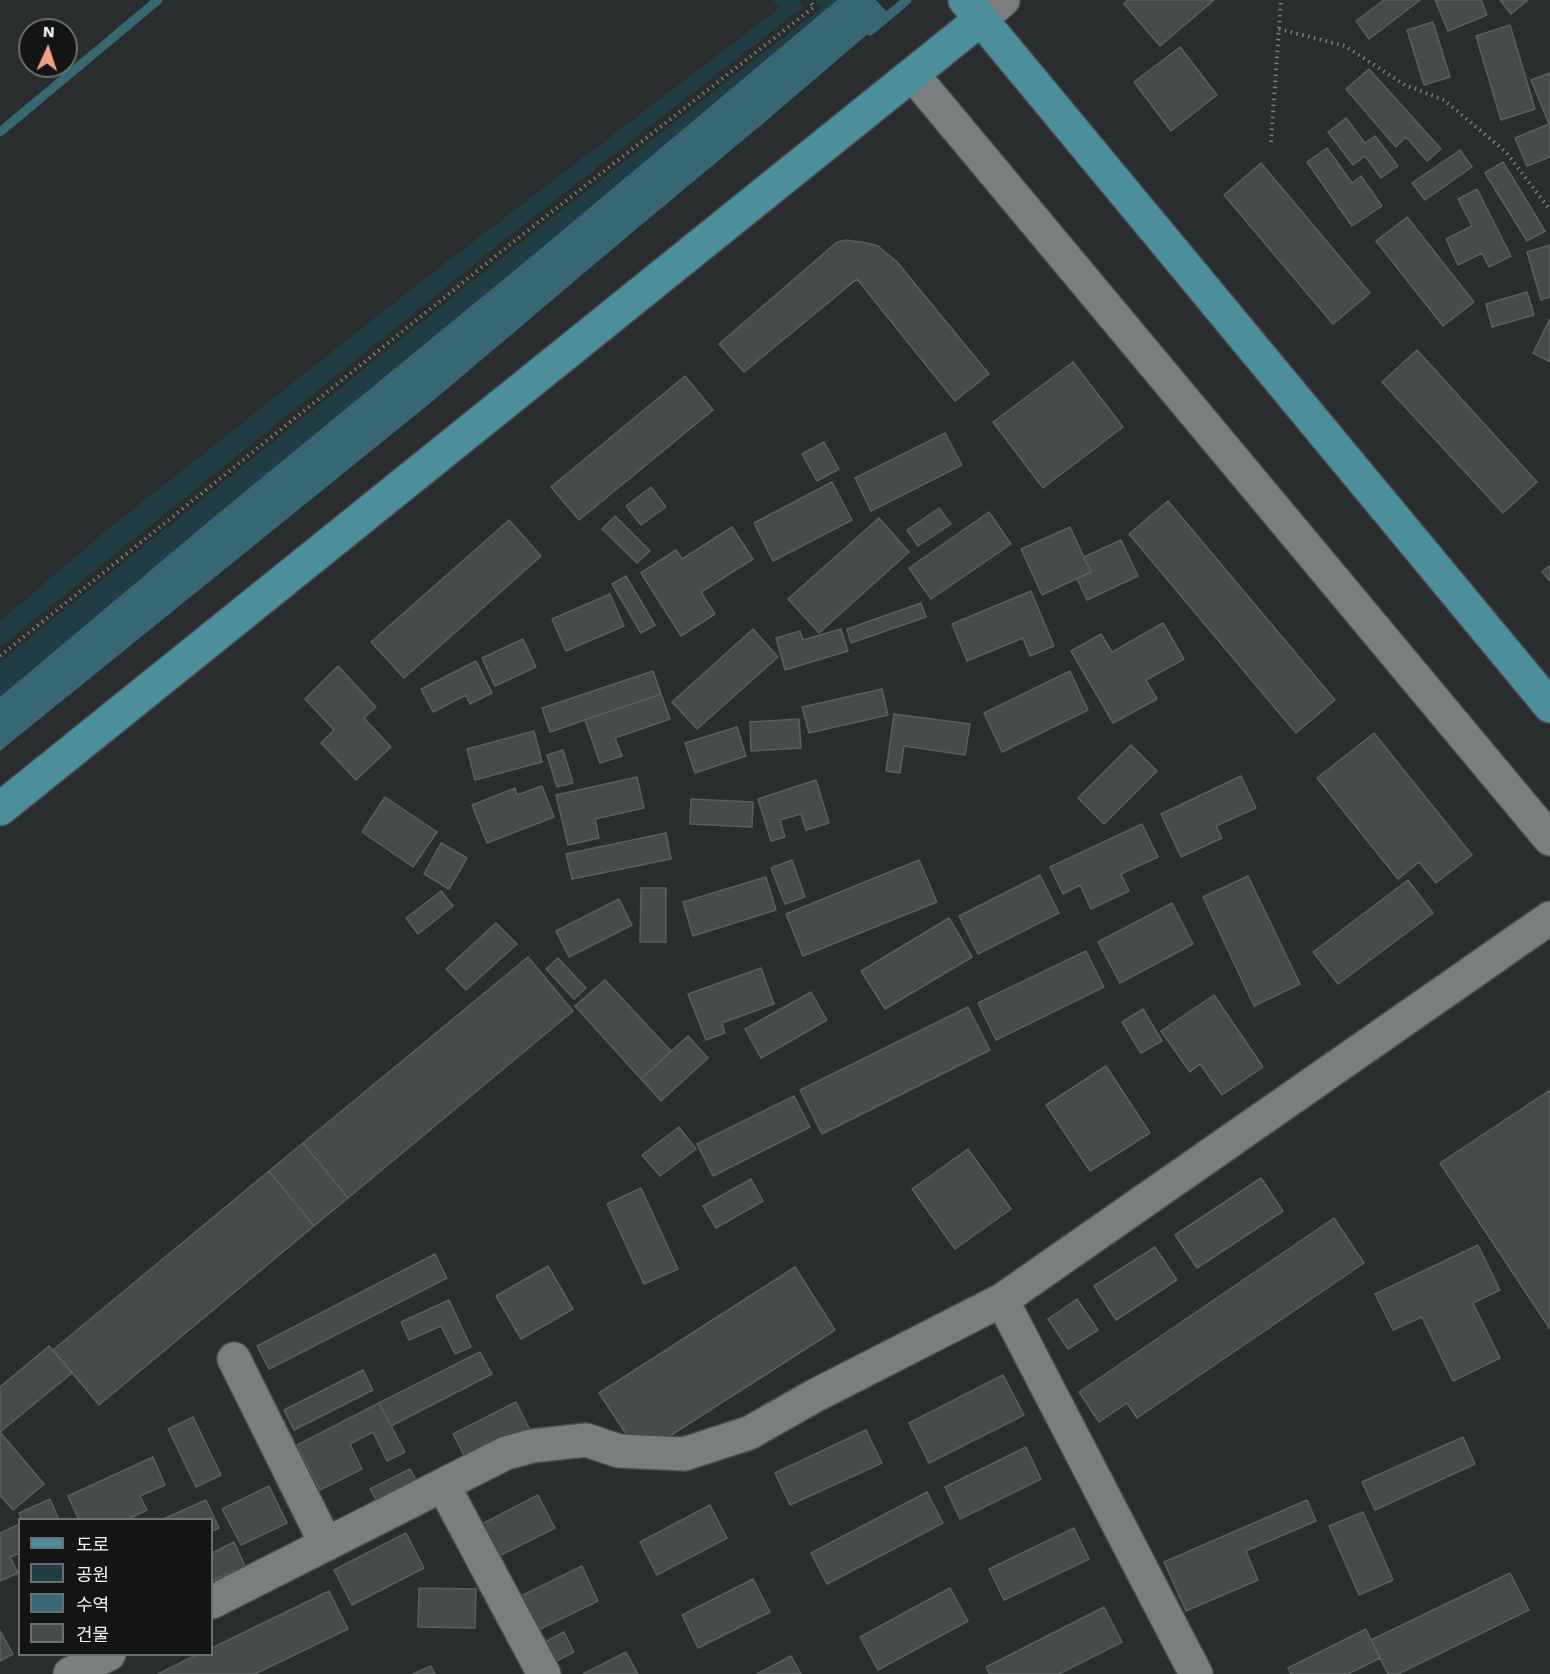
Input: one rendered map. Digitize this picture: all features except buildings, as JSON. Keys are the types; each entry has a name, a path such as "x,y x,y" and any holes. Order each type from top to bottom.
{"main road":[{"path":"0,809 913,75 983,6 1550,706"}],"street":[{"path":"913,75 1550,839"},
{"path":"213,1601 506,1454 532,1446 586,1440 619,1451 684,1454 750,1433 816,1395 1002,1300 1550,918"},
{"path":"1002,1300 1196,1674"},
{"path":"234,1359 326,1544"},
{"path":"443,1485 544,1674"},
{"path":"70,1674 105,1656"}],"path":[{"path":"0,656 512,243 814,7 809,0"},
{"path":"1271,142 1281,0"},
{"path":"1279,28 1345,46 1405,85 1444,100 1506,152 1550,210"}],"green space":[{"path":"773,0 799,0 804,6 508,237 0,647 0,621 112,526 414,287 779,8"},
{"path":"815,0 837,0 0,697 0,662 515,247 821,8"}],"water":[{"path":"837,0 876,0 890,15 434,400 0,751 0,697"}],"waterway":[{"path":"0,132 158,0"},
{"path":"870,31 907,0"}]}
